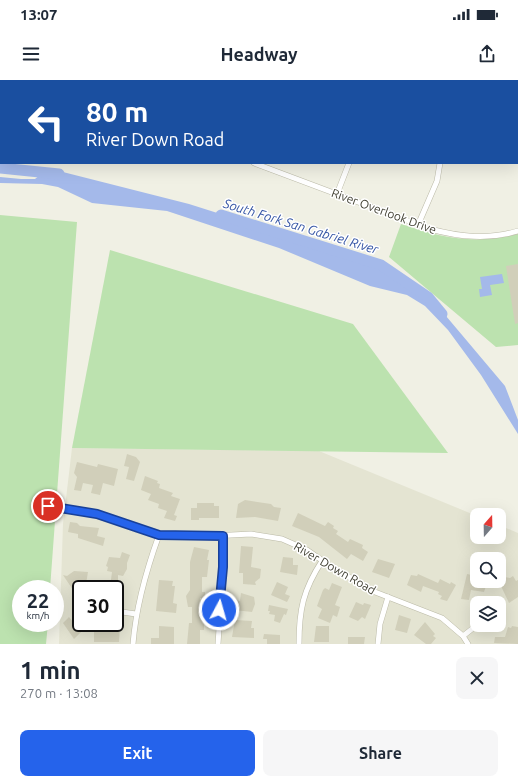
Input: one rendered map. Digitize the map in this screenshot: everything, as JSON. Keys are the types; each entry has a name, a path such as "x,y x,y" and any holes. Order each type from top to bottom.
{"street":[{"name":"River Overlook Drive","path":"257,164 418,225 451,234 490,237 518,231"},
{"path":"337,194 349,164"},
{"path":"418,225 437,181 440,164"},
{"name":"River Down Road","path":"48,506 97,514 159,535 223,536 250,534 282,539 295,544 355,582 388,597 442,618 463,636 468,644"},
{"path":"133,644 136,614 146,571 159,535"},
{"path":"218,644 218,622 223,567 223,536"},
{"path":"299,644 300,610 304,595 312,576 322,561"},
{"path":"378,644 380,624 388,597"},
{"path":"124,612 136,614"},
{"path":"463,636 470,631"}],"shaded area":[{"path":"72,448 319,451 470,513 470,544 506,544 506,528 518,533 518,644 59,644 59,632 64,632 64,580 61,580 63,524"}],"green space":[{"path":"0,215 77,222 51,580 12,580 12,632 47,632 46,644 0,644"},
{"path":"401,224 431,233 459,238 487,239 518,234 518,345 496,347 389,257"},
{"path":"110,250 353,324 448,453 72,448"}],"water":[{"path":"55,170 189,204 343,253 382,269 413,285 446,316 505,386 518,420 518,434 481,375 448,330 425,306 407,295 370,286 279,248 167,211 92,203 58,187 42,184 0,183 0,177 35,179 45,171"},
{"path":"502,274 504,283 490,285 492,295 480,297 479,289 482,289 480,277"}],"building":[{"path":"518,264 518,323 515,324 506,266"},
{"path":"127,454 136,457 140,462 134,481 126,479 129,467 124,466"},
{"path":"77,462 97,467 98,464 118,469 114,486 103,483 100,495 91,493 93,485 83,483 81,491 74,490 77,477 74,473"},
{"path":"145,476 158,481 157,483 160,484 159,488 173,493 171,496 180,499 174,515 177,516 175,521 164,518 167,511 158,508 159,504 148,500 151,494 141,490"},
{"path":"245,500 271,504 274,507 281,508 278,521 255,517 236,518 238,504"},
{"path":"197,503 214,503 214,506 219,506 219,518 199,518 199,520 191,520 191,508 197,508"},
{"path":"298,513 325,526 328,522 338,531 336,534 348,542 350,539 363,545 362,548 368,552 363,561 351,554 347,559 319,537 292,526"},
{"path":"70,522 77,523 80,526 99,528 97,536 105,538 103,546 78,538 78,534 68,532"},
{"path":"241,546 253,547 251,567 261,569 260,578 255,582 256,585 243,584 243,573 239,573"},
{"path":"194,547 209,550 207,560 209,560 207,577 202,577 202,592 205,592 205,598 200,598 199,616 204,616 204,630 200,630 200,644 187,644 189,623 192,623 192,607 188,607 186,596 190,590 190,562"},
{"path":"122,552 130,555 127,563 127,569 123,576 118,575 118,580 111,580 112,572 107,571 108,567 106,566 109,557 120,558"},
{"path":"283,557 293,558 293,565 298,565 297,575 280,572"},
{"path":"378,559 395,564 389,578 372,572"},
{"path":"74,571 88,572 87,580 72,580 72,588 63,575 67,576"},
{"path":"418,574 438,583 440,579 456,585 447,601 440,599 442,596 438,594 439,592 423,586 421,592 407,585 411,575 417,576"},
{"path":"467,574 470,575 470,588 485,588 484,592 471,590 469,600 461,599"},
{"path":"513,576 516,581 518,580 518,597 509,603 502,588 506,588 506,577 510,578"},
{"path":"159,580 173,581 172,586 175,586 173,603 177,604 176,613 156,611"},
{"path":"277,582 288,587 285,594 290,596 287,602 271,595"},
{"path":"332,583 342,587 335,605 340,607 337,617 333,615 330,623 318,618 322,609 317,606 323,590 325,588 329,590"},
{"path":"241,593 254,597 255,604 252,612 234,610 236,600 240,601"},
{"path":"356,602 363,605 364,603 371,605 365,619 362,617 358,621 349,617"},
{"path":"269,605 288,609 286,615 284,614 280,623 274,621 275,615 269,614"},
{"path":"399,615 411,619 407,633 395,630"},
{"path":"69,617 72,621 72,632 81,632 74,639 64,624 64,622"},
{"path":"235,620 252,621 251,628 254,628 254,638 232,637"},
{"path":"425,622 435,634 433,636 436,638 431,644 426,644 414,635"},
{"path":"159,626 174,627 174,644 151,644 151,638 159,638"},
{"path":"316,626 329,626 329,642 314,642"},
{"path":"512,626 518,627 518,644 494,643 495,637 505,637 508,627 511,628"},
{"path":"94,632 120,632 119,642 94,642"},
{"path":"264,634 280,635 280,644 267,644 267,639 263,639"},
{"path":"348,637 365,637 364,644 348,644"}],"waterway":[{"name":"South Fork San Gabriel River","path":"0,168 59,174"},
{"name":"South Fork San Gabriel River","path":"221,215 381,265 428,297 442,314"}],"route":[{"path":"48,506 68,508 97,514 159,535 192,537 223,536 223,567 219,610"}]}
